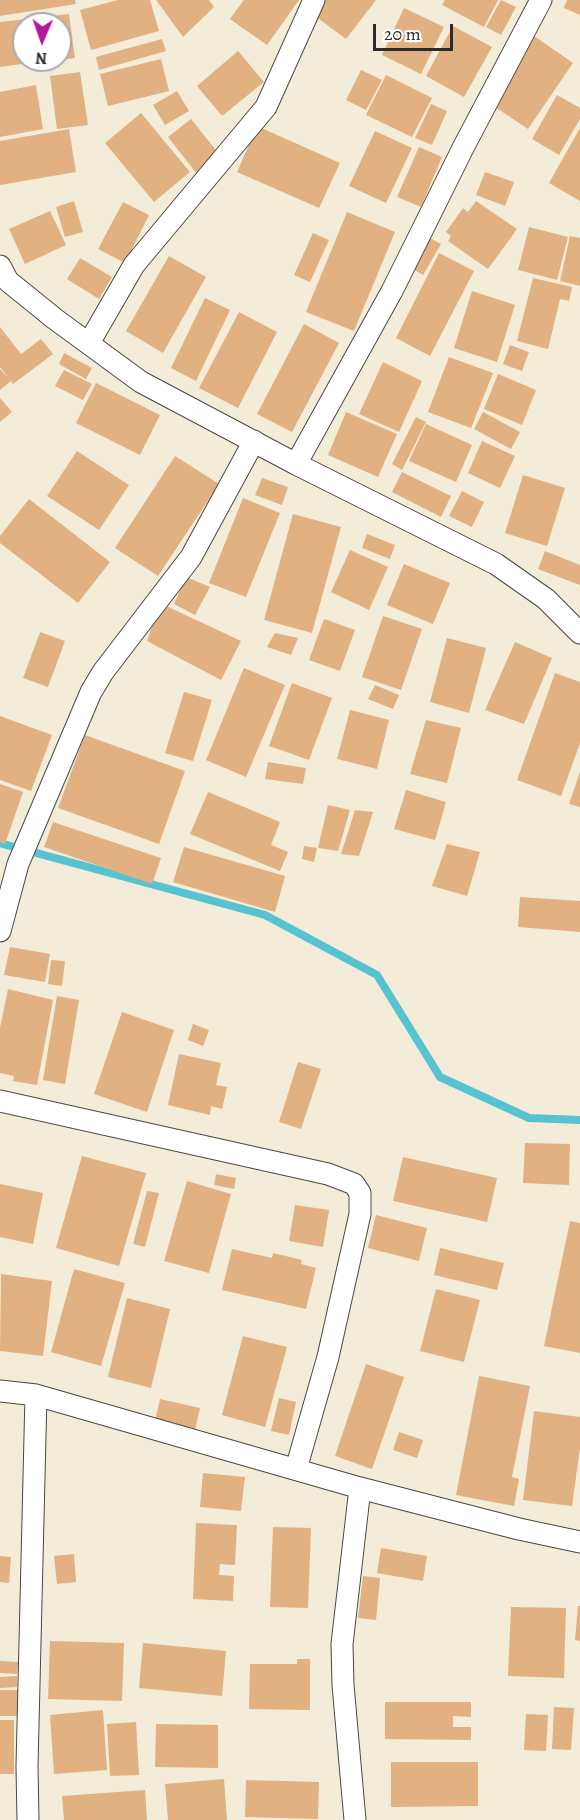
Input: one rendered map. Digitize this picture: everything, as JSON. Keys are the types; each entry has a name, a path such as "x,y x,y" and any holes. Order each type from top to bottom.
{"street":[{"path":"89,343 134,264 266,108 314,0"},
{"path":"296,464 392,291 464,146 541,0"},
{"path":"3,277 141,381 296,464 496,564 546,599 580,633"},
{"path":"0,931 18,864 91,692 103,672 191,557 254,441"},
{"path":"0,1101 328,1174 354,1184 360,1193 360,1214 328,1357 296,1469"},
{"path":"0,1390 36,1395 360,1488 519,1529 580,1542"},
{"path":"28,1820 27,1766 36,1395"},
{"path":"355,1820 343,1685 342,1644 360,1488"}],"building":[{"path":"0,0 75,0 76,4 12,12 12,14 0,16"},
{"path":"118,0 150,0 159,31 91,50 80,10"},
{"path":"156,0 209,0 214,7 183,37"},
{"path":"244,0 299,0 267,45 230,19"},
{"path":"321,0 376,0 346,39 311,13"},
{"path":"445,0 498,0 484,27 442,5"},
{"path":"501,0 516,7 501,35 486,27"},
{"path":"567,0 580,0 580,15 564,8"},
{"path":"404,8 444,27 421,74 382,55"},
{"path":"12,21 12,65 0,67 0,22"},
{"path":"453,26 492,47 464,97 426,76"},
{"path":"72,36 75,58 72,58"},
{"path":"534,36 573,63 528,129 489,103"},
{"path":"162,39 166,51 99,70 96,57"},
{"path":"238,51 264,82 222,116 197,86"},
{"path":"161,59 169,91 108,106 100,74"},
{"path":"361,70 382,80 366,110 346,100"},
{"path":"80,72 88,125 57,129 50,76"},
{"path":"386,75 432,98 412,137 366,115"},
{"path":"36,85 43,129 0,137 0,92"},
{"path":"177,91 189,111 165,125 153,105"},
{"path":"557,95 580,108 580,119 559,155 532,139"},
{"path":"431,104 447,111 432,145 415,138"},
{"path":"141,113 190,172 154,202 105,143"},
{"path":"191,119 220,155 197,174 168,137"},
{"path":"257,126 340,163 319,208 237,172"},
{"path":"580,128 580,201 549,183"},
{"path":"69,129 76,172 0,185 0,141"},
{"path":"375,131 412,148 386,203 349,186"},
{"path":"419,147 442,157 421,207 397,197"},
{"path":"485,172 514,182 505,206 476,195"},
{"path":"74,201 83,232 65,237 56,207"},
{"path":"476,201 517,229 488,269 448,241 451,236 446,232 463,208 468,212"},
{"path":"123,202 149,215 125,263 98,249"},
{"path":"50,211 66,245 25,264 9,229"},
{"path":"347,212 395,232 354,331 306,312"},
{"path":"529,227 568,237 557,280 518,270"},
{"path":"313,233 329,240 310,282 294,275"},
{"path":"570,236 580,238 580,286 560,281"},
{"path":"428,237 441,244 423,275 411,268"},
{"path":"439,253 474,271 430,356 396,338"},
{"path":"169,256 206,277 163,353 126,331"},
{"path":"80,258 112,277 99,299 67,279"},
{"path":"533,278 572,287 569,301 560,299 548,349 517,341"},
{"path":"472,291 515,305 497,362 454,348"},
{"path":"205,298 230,310 196,381 171,368"},
{"path":"239,312 277,332 238,408 199,388"},
{"path":"304,324 339,343 292,432 257,414"},
{"path":"0,327 21,354 41,339 53,354 13,384 11,381 0,390 0,369 9,378 0,367"},
{"path":"510,345 529,352 522,371 503,364"},
{"path":"64,353 92,368 86,379 59,364"},
{"path":"449,357 493,373 471,428 428,412"},
{"path":"383,362 422,381 399,432 359,414"},
{"path":"64,370 92,384 83,400 55,386"},
{"path":"498,374 536,390 522,425 484,409"},
{"path":"96,383 160,415 140,455 76,423"},
{"path":"0,398 12,412 0,422"},
{"path":"346,412 397,434 378,477 328,455"},
{"path":"483,412 520,432 511,449 474,429"},
{"path":"416,417 426,422 402,470 392,464"},
{"path":"426,424 472,445 456,482 409,461"},
{"path":"482,441 515,456 500,488 468,473"},
{"path":"77,451 129,485 99,530 47,496"},
{"path":"175,456 219,484 158,576 115,548"},
{"path":"402,472 451,496 441,517 392,492"},
{"path":"523,475 565,488 547,546 505,533"},
{"path":"262,478 288,487 282,505 255,495"},
{"path":"462,491 484,502 472,527 449,516"},
{"path":"243,498 280,513 246,597 209,583"},
{"path":"29,499 110,562 78,603 0,543 0,536"},
{"path":"293,514 341,527 312,633 264,620"},
{"path":"367,534 395,545 390,559 362,548"},
{"path":"350,550 388,567 369,610 331,592"},
{"path":"545,551 580,565 580,585 538,569"},
{"path":"404,564 450,583 433,624 387,605"},
{"path":"186,577 210,587 195,615 174,604"},
{"path":"160,603 241,641 221,680 147,641"},
{"path":"383,616 422,629 401,690 362,677"},
{"path":"324,619 355,630 340,671 309,660"},
{"path":"40,632 65,641 48,687 23,678"},
{"path":"275,633 298,638 291,655 267,647"},
{"path":"447,638 486,648 469,713 430,702"},
{"path":"515,642 552,658 524,724 485,710"},
{"path":"244,668 285,685 246,777 206,760"},
{"path":"555,673 580,682 580,743 561,796 517,780"},
{"path":"292,683 332,698 309,760 269,746"},
{"path":"375,685 399,695 393,709 368,699"},
{"path":"184,692 212,700 193,761 165,753"},
{"path":"350,710 389,720 377,769 337,759"},
{"path":"0,716 52,735 31,791 0,780"},
{"path":"426,720 461,728 447,783 410,774"},
{"path":"85,735 185,771 159,844 58,808"},
{"path":"268,762 306,768 303,784 265,779"},
{"path":"580,772 580,807 569,804"},
{"path":"0,784 23,792 5,844 0,842"},
{"path":"406,790 446,802 435,840 394,829"},
{"path":"208,792 280,822 271,845 288,852 280,871 190,834"},
{"path":"328,805 350,810 338,851 318,848"},
{"path":"355,810 373,812 359,856 341,854"},
{"path":"53,822 161,858 152,884 44,847"},
{"path":"447,844 480,852 467,896 432,886"},
{"path":"304,846 317,848 314,862 302,859"},
{"path":"184,847 285,876 275,912 173,882"},
{"path":"520,897 580,901 580,932 518,927"},
{"path":"10,947 50,954 45,982 4,975"},
{"path":"51,960 65,961 62,986 48,984"},
{"path":"8,989 53,1000 37,1085 13,1081 14,1076 0,1073 0,1028"},
{"path":"57,996 79,1000 65,1084 43,1080"},
{"path":"122,1012 174,1030 147,1112 94,1094"},
{"path":"193,1024 209,1030 203,1046 188,1040"},
{"path":"179,1054 221,1063 216,1085 227,1087 222,1109 211,1106 210,1115 168,1105"},
{"path":"298,1062 321,1069 301,1129 279,1122"},
{"path":"525,1143 570,1144 569,1185 523,1183"},
{"path":"82,1156 146,1173 119,1266 56,1248"},
{"path":"403,1157 497,1178 487,1222 393,1201"},
{"path":"216,1174 236,1178 234,1189 214,1185"},
{"path":"187,1181 231,1194 209,1273 164,1261"},
{"path":"0,1184 43,1193 33,1244 0,1237"},
{"path":"147,1191 159,1193 145,1247 133,1244"},
{"path":"295,1205 329,1210 323,1247 289,1241"},
{"path":"376,1215 427,1228 419,1261 368,1248"},
{"path":"570,1221 580,1223 580,1353 544,1346"},
{"path":"440,1248 504,1263 497,1290 434,1275"},
{"path":"232,1249 272,1258 273,1253 302,1260 301,1264 316,1268 306,1309 222,1290"},
{"path":"74,1269 125,1283 101,1366 51,1352"},
{"path":"1,1274 52,1281 43,1356 0,1351"},
{"path":"436,1289 480,1300 464,1362 420,1351"},
{"path":"127,1298 170,1309 151,1388 108,1377"},
{"path":"243,1336 287,1347 265,1427 222,1415"},
{"path":"366,1364 404,1377 372,1469 335,1456"},
{"path":"479,1376 530,1386 512,1477 519,1479 514,1506 456,1495"},
{"path":"279,1398 296,1402 289,1435 271,1431"},
{"path":"160,1399 200,1408 195,1430 155,1422"},
{"path":"534,1411 580,1417 580,1448 572,1506 523,1500"},
{"path":"399,1432 423,1440 417,1458 393,1450"},
{"path":"203,1473 245,1477 241,1511 200,1507"},
{"path":"196,1523 237,1525 235,1565 220,1564 219,1575 234,1576 233,1601 193,1599"},
{"path":"273,1527 311,1528 308,1608 270,1607"},
{"path":"381,1548 427,1556 423,1581 377,1573"},
{"path":"74,1554 76,1582 57,1584 54,1556"},
{"path":"0,1556 11,1557 9,1583 0,1582"},
{"path":"363,1576 380,1578 376,1620 358,1618"},
{"path":"578,1606 580,1606 580,1641 575,1640"},
{"path":"511,1607 566,1608 564,1678 508,1676"},
{"path":"50,1641 124,1643 122,1701 48,1699"},
{"path":"143,1643 226,1651 222,1696 139,1688"},
{"path":"297,1659 310,1659 310,1710 249,1709 250,1664 297,1664"},
{"path":"0,1661 18,1662 17,1674 0,1673"},
{"path":"17,1676 17,1687 0,1688 0,1677"},
{"path":"0,1690 20,1690 19,1716 0,1716"},
{"path":"385,1702 471,1702 471,1717 453,1716 453,1727 471,1727 471,1740 385,1739"},
{"path":"554,1707 574,1708 571,1750 552,1749"},
{"path":"103,1710 107,1770 54,1774 50,1715"},
{"path":"526,1714 548,1715 546,1751 524,1750"},
{"path":"0,1720 14,1720 14,1774 0,1774"},
{"path":"136,1722 139,1775 110,1776 107,1724"},
{"path":"156,1724 218,1725 218,1768 155,1767"},
{"path":"391,1762 478,1762 478,1806 391,1807"},
{"path":"224,1779 227,1820 168,1820 165,1784"},
{"path":"246,1780 319,1782 318,1819 245,1817"},
{"path":"145,1790 147,1820 64,1820 62,1796"}],"waterway":[{"path":"0,843 265,915 377,975 440,1077 529,1118 580,1120"}]}
